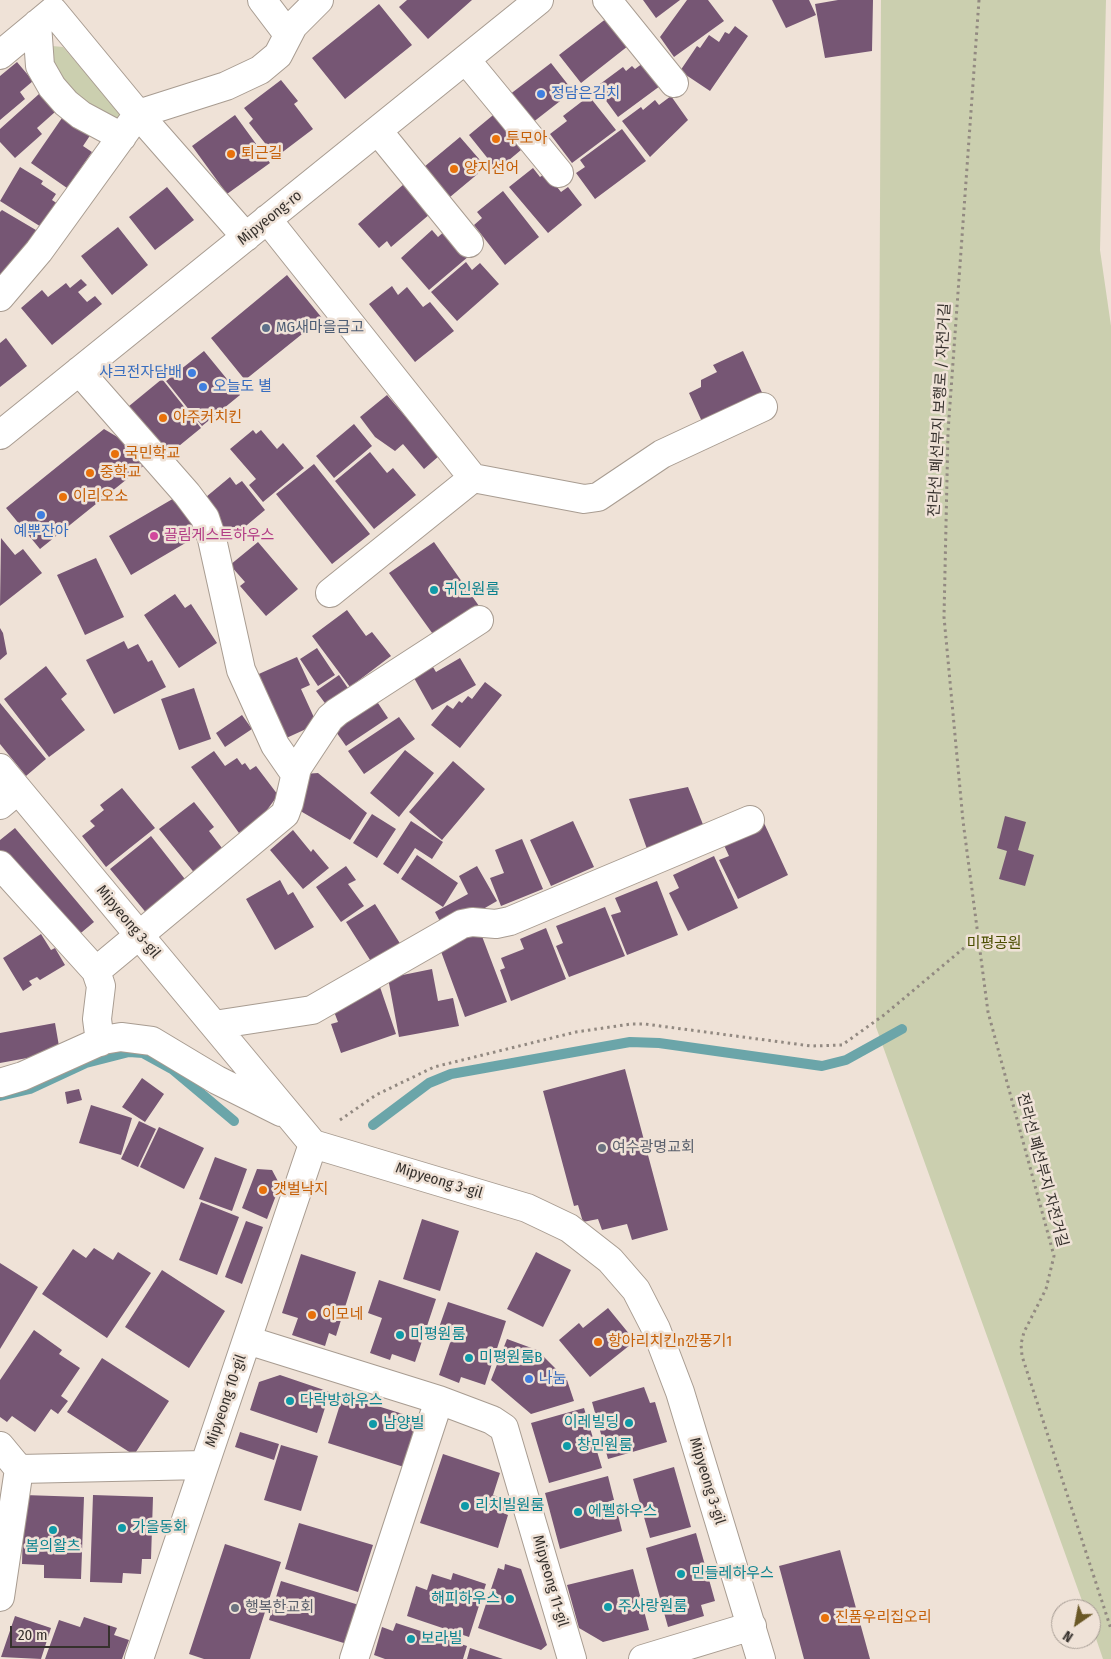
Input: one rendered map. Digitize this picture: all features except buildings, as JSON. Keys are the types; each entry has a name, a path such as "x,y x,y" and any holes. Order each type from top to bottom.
{"street":[{"path":"262,0 287,34"},
{"path":"0,297 39,251 138,114 226,86 260,70 278,55 287,34 318,0"},
{"path":"607,0 674,83"},
{"name":"Mipyeong-ro","path":"0,435 466,60 523,5"},
{"path":"0,55 51,9"},
{"path":"51,9 138,114 246,237"},
{"path":"51,9 40,66 52,87 66,103 81,115 122,137"},
{"path":"466,60 559,173"},
{"path":"378,131 469,243"},
{"path":"267,219 473,478 584,499 598,497 662,454 763,408"},
{"path":"79,371 187,494 205,518 212,539 241,670 275,745 295,774"},
{"path":"330,593 473,478"},
{"path":"96,971 285,814 290,803 295,774 330,718 479,620"},
{"name":"Mipyeong 3-gil","path":"0,768 9,797 139,935 313,1144 527,1208 569,1228 610,1260 636,1290 656,1329 680,1392 761,1659"},
{"path":"214,1025 312,1010 462,924 472,922 496,924 510,921 750,820"},
{"path":"0,865 96,971 101,986 98,1019 100,1042"},
{"path":"0,1083 15,1079 100,1042 122,1037 152,1041 217,1080 290,1116"},
{"name":"Mipyeong 10-gil","path":"139,1659 313,1144"},
{"name":"Mipyeong 11-gil","path":"247,1340 438,1400 492,1420 504,1428 572,1659"},
{"path":"354,1659 438,1400"},
{"path":"0,1446 19,1469 0,1597"},
{"path":"19,1469 204,1465"},
{"path":"643,1659 752,1626"}],"path":[{"name":"전라선 폐선부지 보행로 / 자전거길","path":"963,821 944,617 945,524 948,432 979,0"},
{"name":"전라선 폐선부지 자전거길","path":"963,821 988,1012 1054,1256 1046,1289 1020,1344 1022,1356 1111,1629"},
{"path":"313,1144 358,1106 419,1073 447,1063 576,1032 645,1024 811,1046 842,1045 884,1015 978,936"}],"green space":[{"name":"미평공원","path":"881,0 1106,0 1100,250 1111,326 1111,1659 1103,1659 1100,1649 1101,1599 1081,1599 876,1027"},
{"path":"50,47 63,47 122,115 114,122 58,83"}],"waterway":[{"path":"373,1125 429,1083 451,1074 630,1042 659,1043 822,1066 846,1060 902,1029"},
{"path":"0,1096 30,1089 86,1063 129,1052 143,1053 172,1069 234,1121"}],"place":[{"name":"정담은김치","path":"541,94"},
{"name":"투모아","path":"496,139"},
{"name":"퇴근길","path":"231,154"},
{"name":"양지선어","path":"454,169"},
{"name":"MG새마을금고","path":"266,328"},
{"name":"샤크전자담배","path":"192,373"},
{"name":"오늘도 별","path":"203,387"},
{"name":"아주커치킨","path":"163,418"},
{"name":"국민학교","path":"115,454"},
{"name":"중학교","path":"90,473"},
{"name":"이리오소","path":"63,497"},
{"name":"예뿌잔아","path":"41,515"},
{"name":"끌림게스트하우스","path":"154,536"},
{"name":"귀인원룸","path":"434,590"},
{"name":"여수광명교회","path":"602,1148"},
{"name":"갯벌낙지","path":"263,1190"},
{"name":"이모네","path":"312,1315"},
{"name":"미평원룸","path":"400,1335"},
{"name":"항아리치킨n깐풍기1","path":"598,1342"},
{"name":"미평원룸B","path":"469,1358"},
{"name":"나눔","path":"529,1379"},
{"name":"다락방하우스","path":"290,1401"},
{"name":"이레빌딩","path":"629,1423"},
{"name":"남양빌","path":"373,1424"},
{"name":"창민원룸","path":"567,1446"},
{"name":"리치빌원룸","path":"465,1506"},
{"name":"에펠하우스","path":"578,1512"},
{"name":"가을동화","path":"122,1528"},
{"name":"봄의왈츠","path":"53,1530"},
{"name":"민들레하우스","path":"681,1574"},
{"name":"해피하우스","path":"510,1599"},
{"name":"주사랑원룸","path":"608,1607"},
{"name":"행복한교회","path":"235,1608"},
{"name":"진품우리집오리","path":"825,1618"},
{"name":"보라빌","path":"411,1639"}]}
